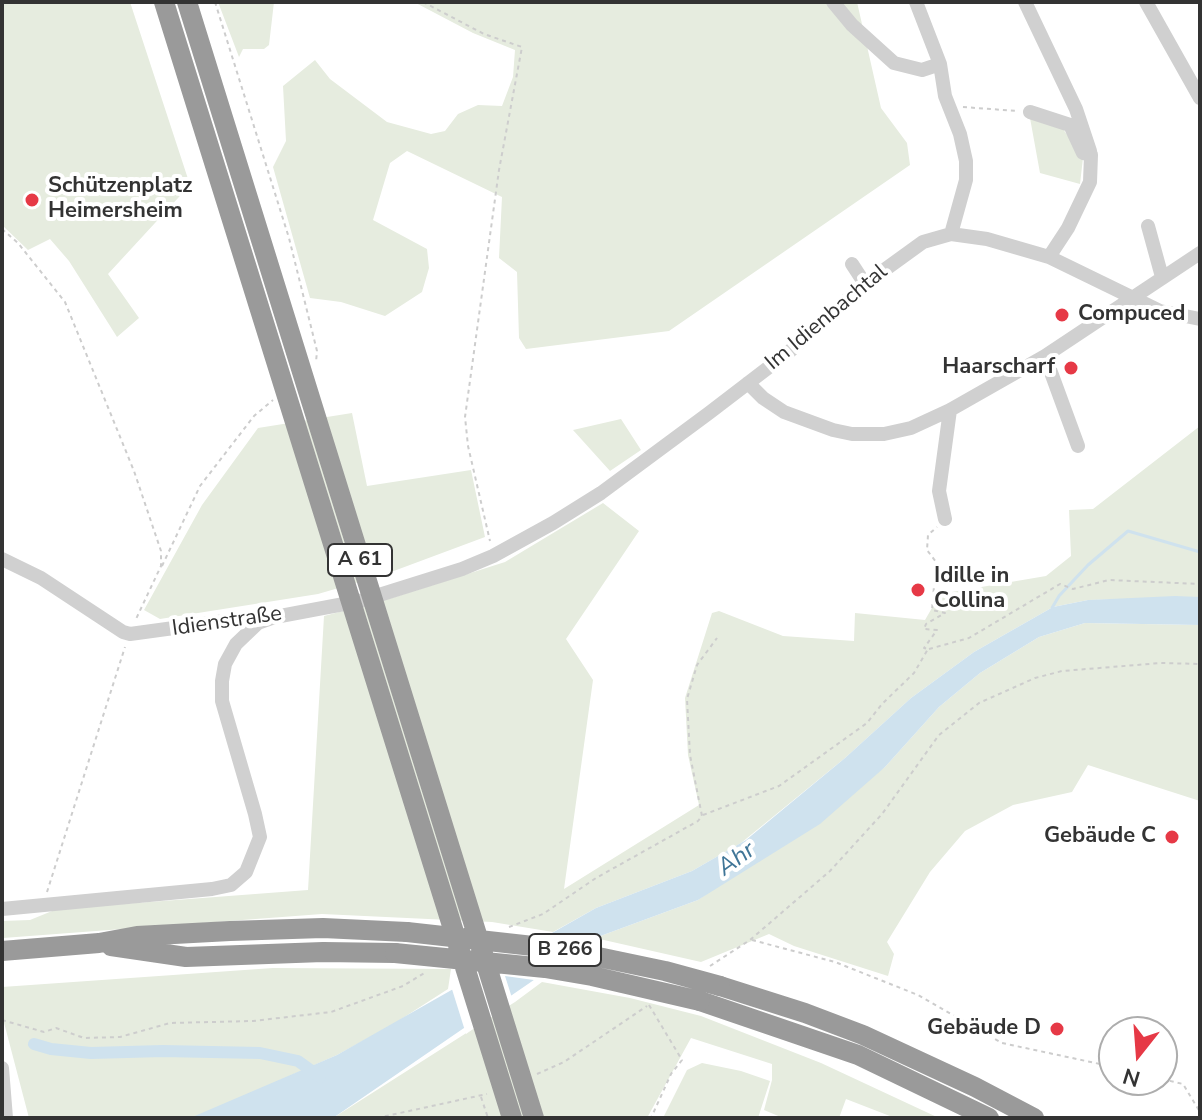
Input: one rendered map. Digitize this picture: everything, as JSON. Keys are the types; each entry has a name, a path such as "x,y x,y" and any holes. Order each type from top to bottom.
{"highway":[{"name":"A 61","path":"164,2 512,1118"},
{"name":"A 61","path":"187,2 534,1118"},
{"name":"B 266","path":"2,951 99,943 137,936 323,928 407,932 560,949 665,971 805,1013 863,1035 1034,1118"},
{"name":"B 266","path":"99,943 186,957 395,953 493,961 561,971 700,1001 858,1055 989,1118"}],"street":[{"path":"833,2 860,34 894,63 922,70 940,64"},
{"path":"916,2 940,64 960,134 966,180 951,234"},
{"path":"1025,2 1076,109 1091,155 1090,182 1068,228 1049,257"},
{"path":"1146,2 1200,92"},
{"path":"1030,112 1070,125 1083,153 1091,155"},
{"path":"1148,226 1162,277"},
{"name":"Im Idienbachtal","path":"709,413 790,351 865,284 912,248 951,234 978,236 1049,257 1160,311 1200,319"},
{"path":"748,383 784,412 816,425 852,434 898,431 950,410 1045,356 1200,253"},
{"path":"852,264 865,284"},
{"path":"1045,356 1078,446"},
{"path":"945,519 939,491 950,410"},
{"name":"Idienstraße","path":"130,634 247,618 258,623 360,601 493,556 601,493 709,413"},
{"path":"2,559 41,578 130,634"},
{"path":"2,909 212,889 231,885 246,872 260,837 222,701 222,681 225,664 236,644 258,623"},
{"path":"2,1068 6,1118"}],"path":[{"path":"423,2 484,34 522,47 499,170 465,417 468,446 493,556"},
{"path":"950,107 1030,112"},
{"path":"2,229 18,243 65,302 134,471 161,551 161,566 140,607 115,672 42,905"},
{"path":"928,649 924,648 937,630 924,629 926,624 945,613 932,610 936,562 927,550 928,535 945,519"},
{"path":"506,928 543,914 596,878 702,816 779,786 867,723 914,673 928,649 969,638 1060,584 1073,589 1109,580 1200,584"},
{"path":"702,816 690,755 687,699 697,665 717,638"},
{"path":"707,968 750,940 830,871 882,814 939,735 979,703 1035,678 1062,671 1161,663 1200,664"},
{"path":"750,940 835,962 918,995 1002,1043 1098,1064"},
{"path":"2,1020 44,1032 56,1028 84,1038 120,1037 170,1023 253,1021 331,1012 403,986 434,968"},
{"path":"537,1074 564,1062 649,1005 682,1060 671,1074 651,1118"},
{"path":"1178,1083 1183,1084 1200,1112"},
{"path":"377,1118 495,1091"},
{"path":"480,1096 488,1118"}],"shaded area":[{"path":"2,2 130,2 190,185 108,274 139,318 117,337 69,261 50,239 28,250 2,225"},
{"path":"218,2 274,2 269,45 264,49 243,49 239,57"},
{"path":"414,2 857,2 881,108 907,143 910,165 669,331 526,349 519,338 517,272 499,258 502,197 407,151 390,163 373,220 427,249 429,268 422,292 385,316 341,302 310,298 273,167 286,141 283,86 315,60 330,79 387,122 431,134 445,131 458,114 478,105 502,106 513,77 515,50 473,33"},
{"path":"1030,118 1063,129 1083,158 1080,184 1040,173"},
{"path":"352,413 367,486 471,470 485,537 383,575 318,594 160,619 144,610 202,505 258,428"},
{"path":"621,419 641,450 610,471 573,430"},
{"path":"1200,426 1200,597 1088,600 1053,607 974,652 911,698 845,758 741,843 692,871 596,908 553,932 492,922 322,914 3,938 2,921 30,920 57,909 308,890 324,616 505,562 603,503 639,531 566,639 593,680 564,889 699,805 688,755 685,698 712,613 719,611 783,636 854,641 855,613 925,620 940,594 1046,576 1071,556 1069,510 1093,509"},
{"path":"1085,623 1200,625 1200,801 1088,765 1072,792 1013,805 965,831 930,872 887,942 894,954 888,976 794,946 769,934 701,962 595,938 698,900 885,767 939,707 980,673 1039,637"},
{"path":"273,968 451,969 448,989 392,1025 337,1055 196,1117 29,1118 2,1015 2,987"},
{"path":"542,982 630,998 701,1016 821,1063 939,1118 895,1118 846,1099 839,1118 783,1118 764,1110 772,1080 772,1064 691,1038 647,1118 333,1118"},
{"path":"702,1063 770,1081 758,1118 663,1118 687,1070"}],"water":[{"name":"Ahr","path":"1200,597 1200,625 1085,623 1039,637 980,673 939,707 885,767 820,824 698,900 595,938 333,1118 190,1118 337,1055 596,908 692,871 746,840 845,758 911,698 974,652 1053,607 1088,600"}],"pier":[{"path":"544,933 596,942 541,981 505,976 513,1001 466,1034 451,986"}],"waterway":[{"path":"1052,608 1088,565 1128,531 1200,552"},
{"path":"34,1044 91,1053 260,1053 298,1061 320,1077"}],"place":[{"name":"Schützenplatz Heimersheim","path":"32,200"},
{"name":"Compuced","path":"1062,315"},
{"name":"Haarscharf","path":"1071,368"},
{"name":"Idille in Collina","path":"918,590"},
{"name":"Gebäude C","path":"1172,837"},
{"name":"Gebäude D","path":"1057,1029"}]}
